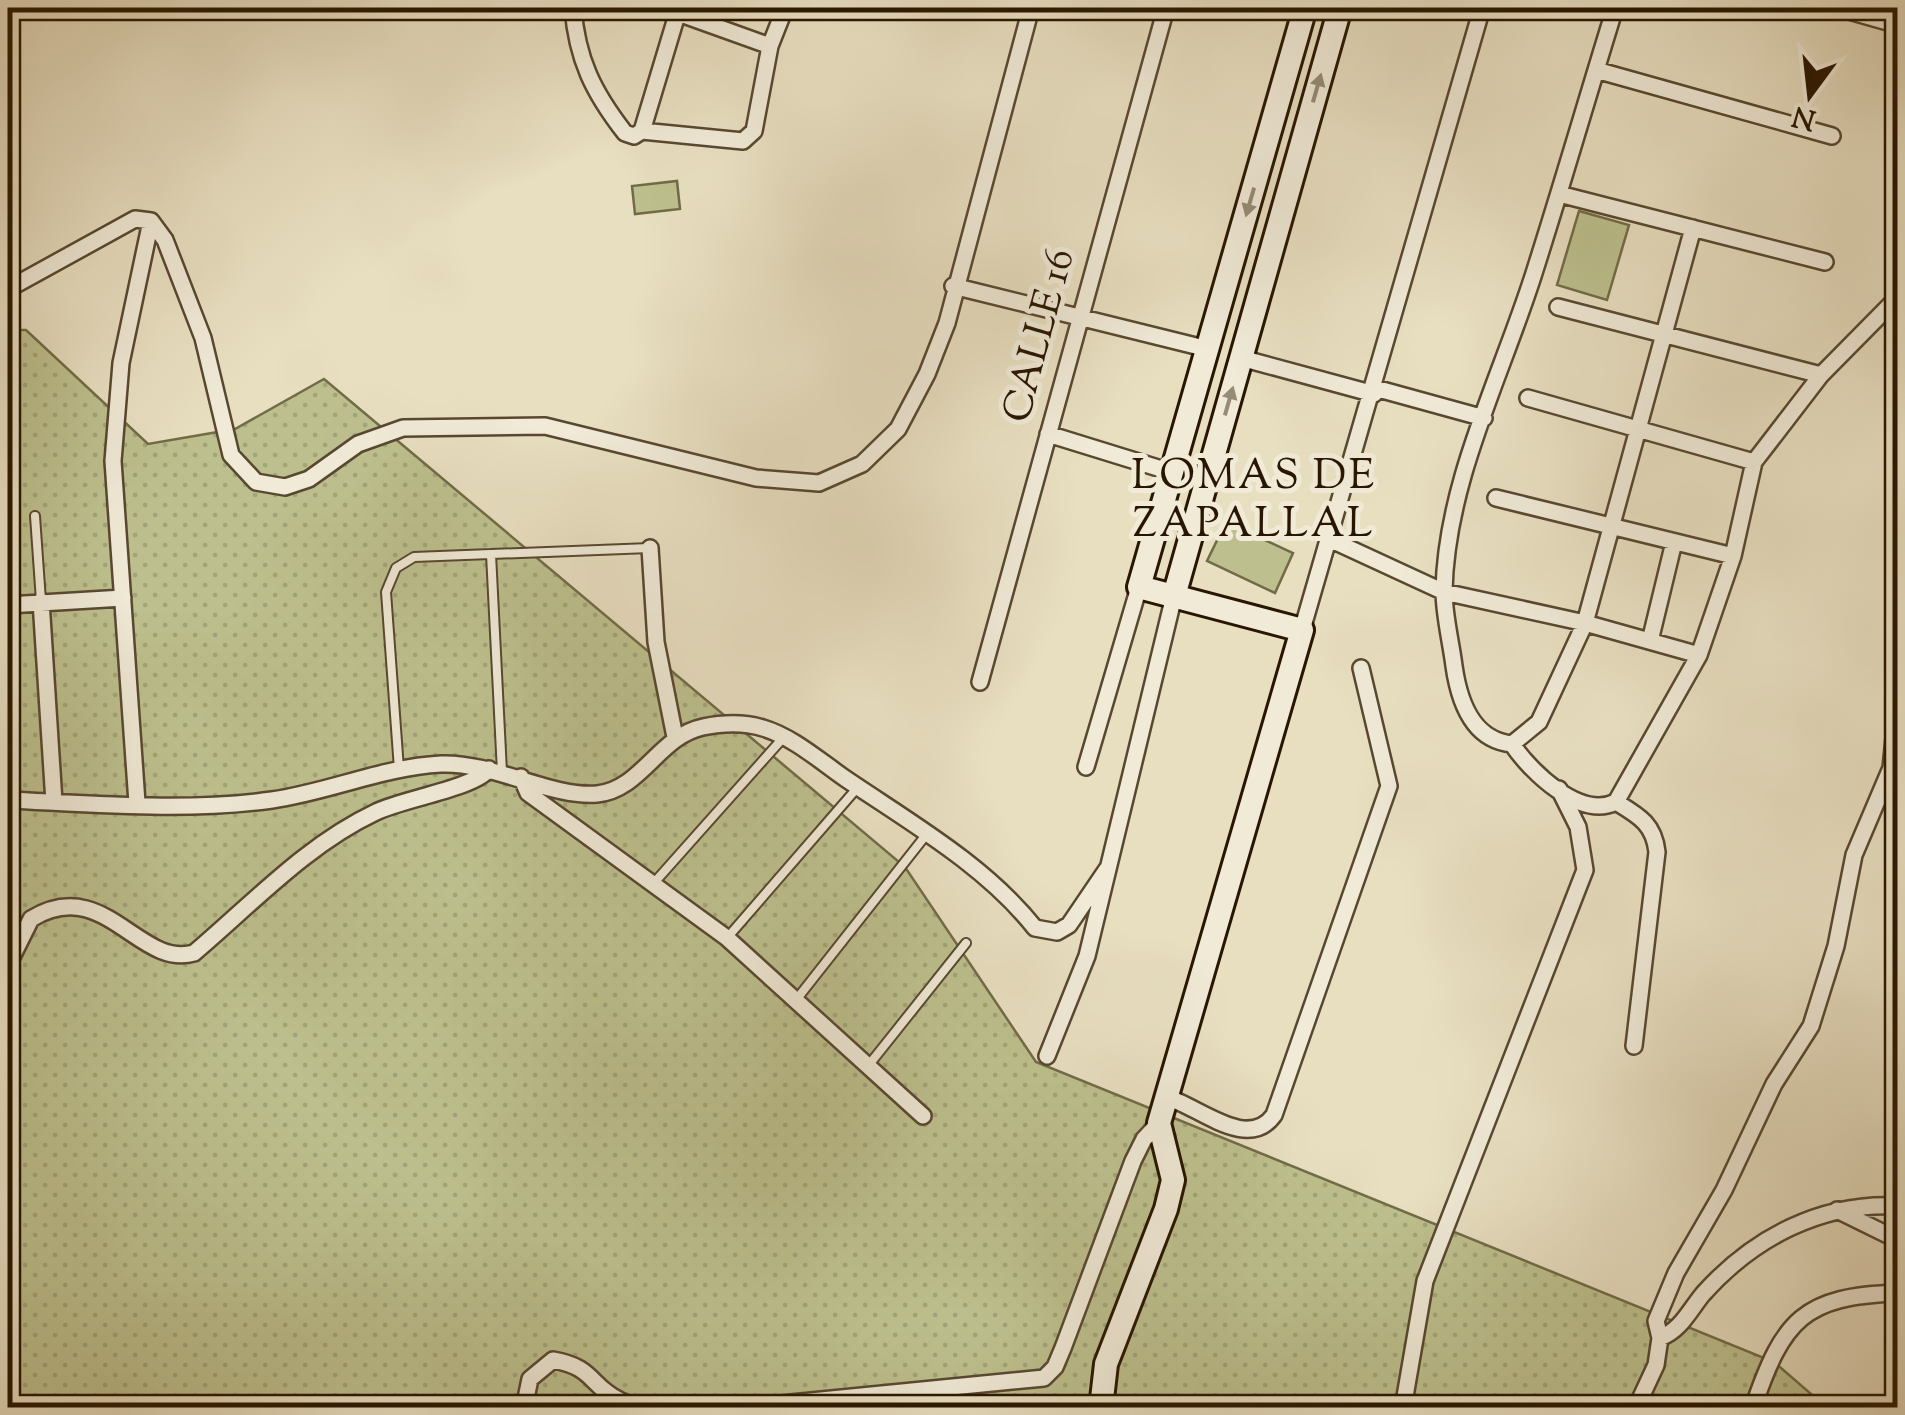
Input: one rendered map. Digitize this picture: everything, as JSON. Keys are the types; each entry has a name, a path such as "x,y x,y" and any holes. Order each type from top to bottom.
{"street":[{"path":"574,8 576,50 593,86 625,134 634,136 642,130 678,10 770,46"},
{"path":"642,130 742,141 754,130 770,46 785,8"},
{"path":"8,289 136,220 150,221 165,240 203,338 231,455 256,482 285,486 310,478 358,444 403,428 545,426 756,478 819,483 862,464 898,429 927,374 947,323 1031,8"},
{"name":"CALLE 16","path":"980,682 1166,8"},
{"path":"1086,768 1305,8"},
{"path":"1047,1056 1087,956 1174,596 1340,8"},
{"path":"740,1408 1044,1378 1055,1367 1133,1160 1144,1139 1159,1123 1482,8"},
{"path":"1615,8 1559,194 1461,490 1444,592 1464,708 1483,732 1499,742 1512,744 1528,767 1559,789 1590,805 1616,802 1700,654 1733,556 1754,462 1821,374 1898,297"},
{"path":"1838,8 1898,26"},
{"path":"1596,70 1832,136"},
{"path":"1559,194 1824,262"},
{"path":"137,803 114,497 114,425 121,364 150,221"},
{"path":"1512,744 1539,722 1586,622 1692,228"},
{"path":"954,286 1208,349"},
{"path":"1558,307 1821,374"},
{"path":"1241,358 1484,418"},
{"path":"1528,398 1754,462"},
{"path":"1048,434 1171,472"},
{"path":"1496,498 1733,556"},
{"path":"1327,538 1444,592 1586,622 1700,654"},
{"path":"1650,641 1674,542"},
{"path":"650,548 656,642 675,738"},
{"path":"1139,587 1302,630"},
{"path":"8,606 123,598"},
{"path":"41,601 54,802"},
{"path":"1166,1097 1242,1131 1258,1129 1274,1115 1388,786 1361,668"},
{"path":"1636,1408 1656,1365 1660,1338 1656,1321 1676,1273 1724,1190 1774,1084 1810,1026 1836,946 1854,854 1894,766 1898,699"},
{"path":"8,800 269,800 399,768 444,764 495,771 582,793 608,792 625,783 675,738 700,728 737,724 784,737 858,786 927,834 1015,903 1035,928 1046,933 1069,925 1107,869"},
{"path":"8,965 31,919 67,907 123,924 168,954 194,953 332,836 399,802 472,782 495,771"},
{"path":"521,777 528,793 727,938 923,1116"},
{"path":"1404,1408 1425,1281 1585,870 1578,826 1559,789"},
{"path":"1616,802 1646,822 1655,834 1657,852 1634,1046"},
{"path":"1100,1408 1106,1364 1166,1209 1173,1180 1159,1123"},
{"path":"1660,1338 1678,1329 1706,1291 1772,1236 1837,1210 1898,1206"},
{"path":"1837,1210 1898,1240"},
{"path":"1753,1408 1779,1346 1813,1308 1837,1296 1898,1293"},
{"path":"524,1408 530,1379 553,1360 579,1365 617,1400 722,1408"},
{"path":"1890,1408 1898,1397"}],"lane":[{"path":"34,516 41,601"},
{"path":"399,768 386,592 390,575 414,557 650,548"},
{"path":"491,554 495,771"},
{"path":"653,884 784,737"},
{"path":"727,938 858,786"},
{"path":"796,1000 927,834"},
{"path":"868,1066 966,943"}],"green space":[{"path":"677,181 680,209 635,214 632,186"},
{"path":"1579,211 1629,225 1607,300 1557,285"},
{"path":"8,330 26,330 148,444 235,429 324,379 905,867 1036,1062 1774,1362 1826,1407 8,1408"},
{"path":"1226,522 1293,553 1275,593 1207,561"}],"district":[{"name":"LOMAS DE ZAPALLAL","path":"1254,502"}]}
